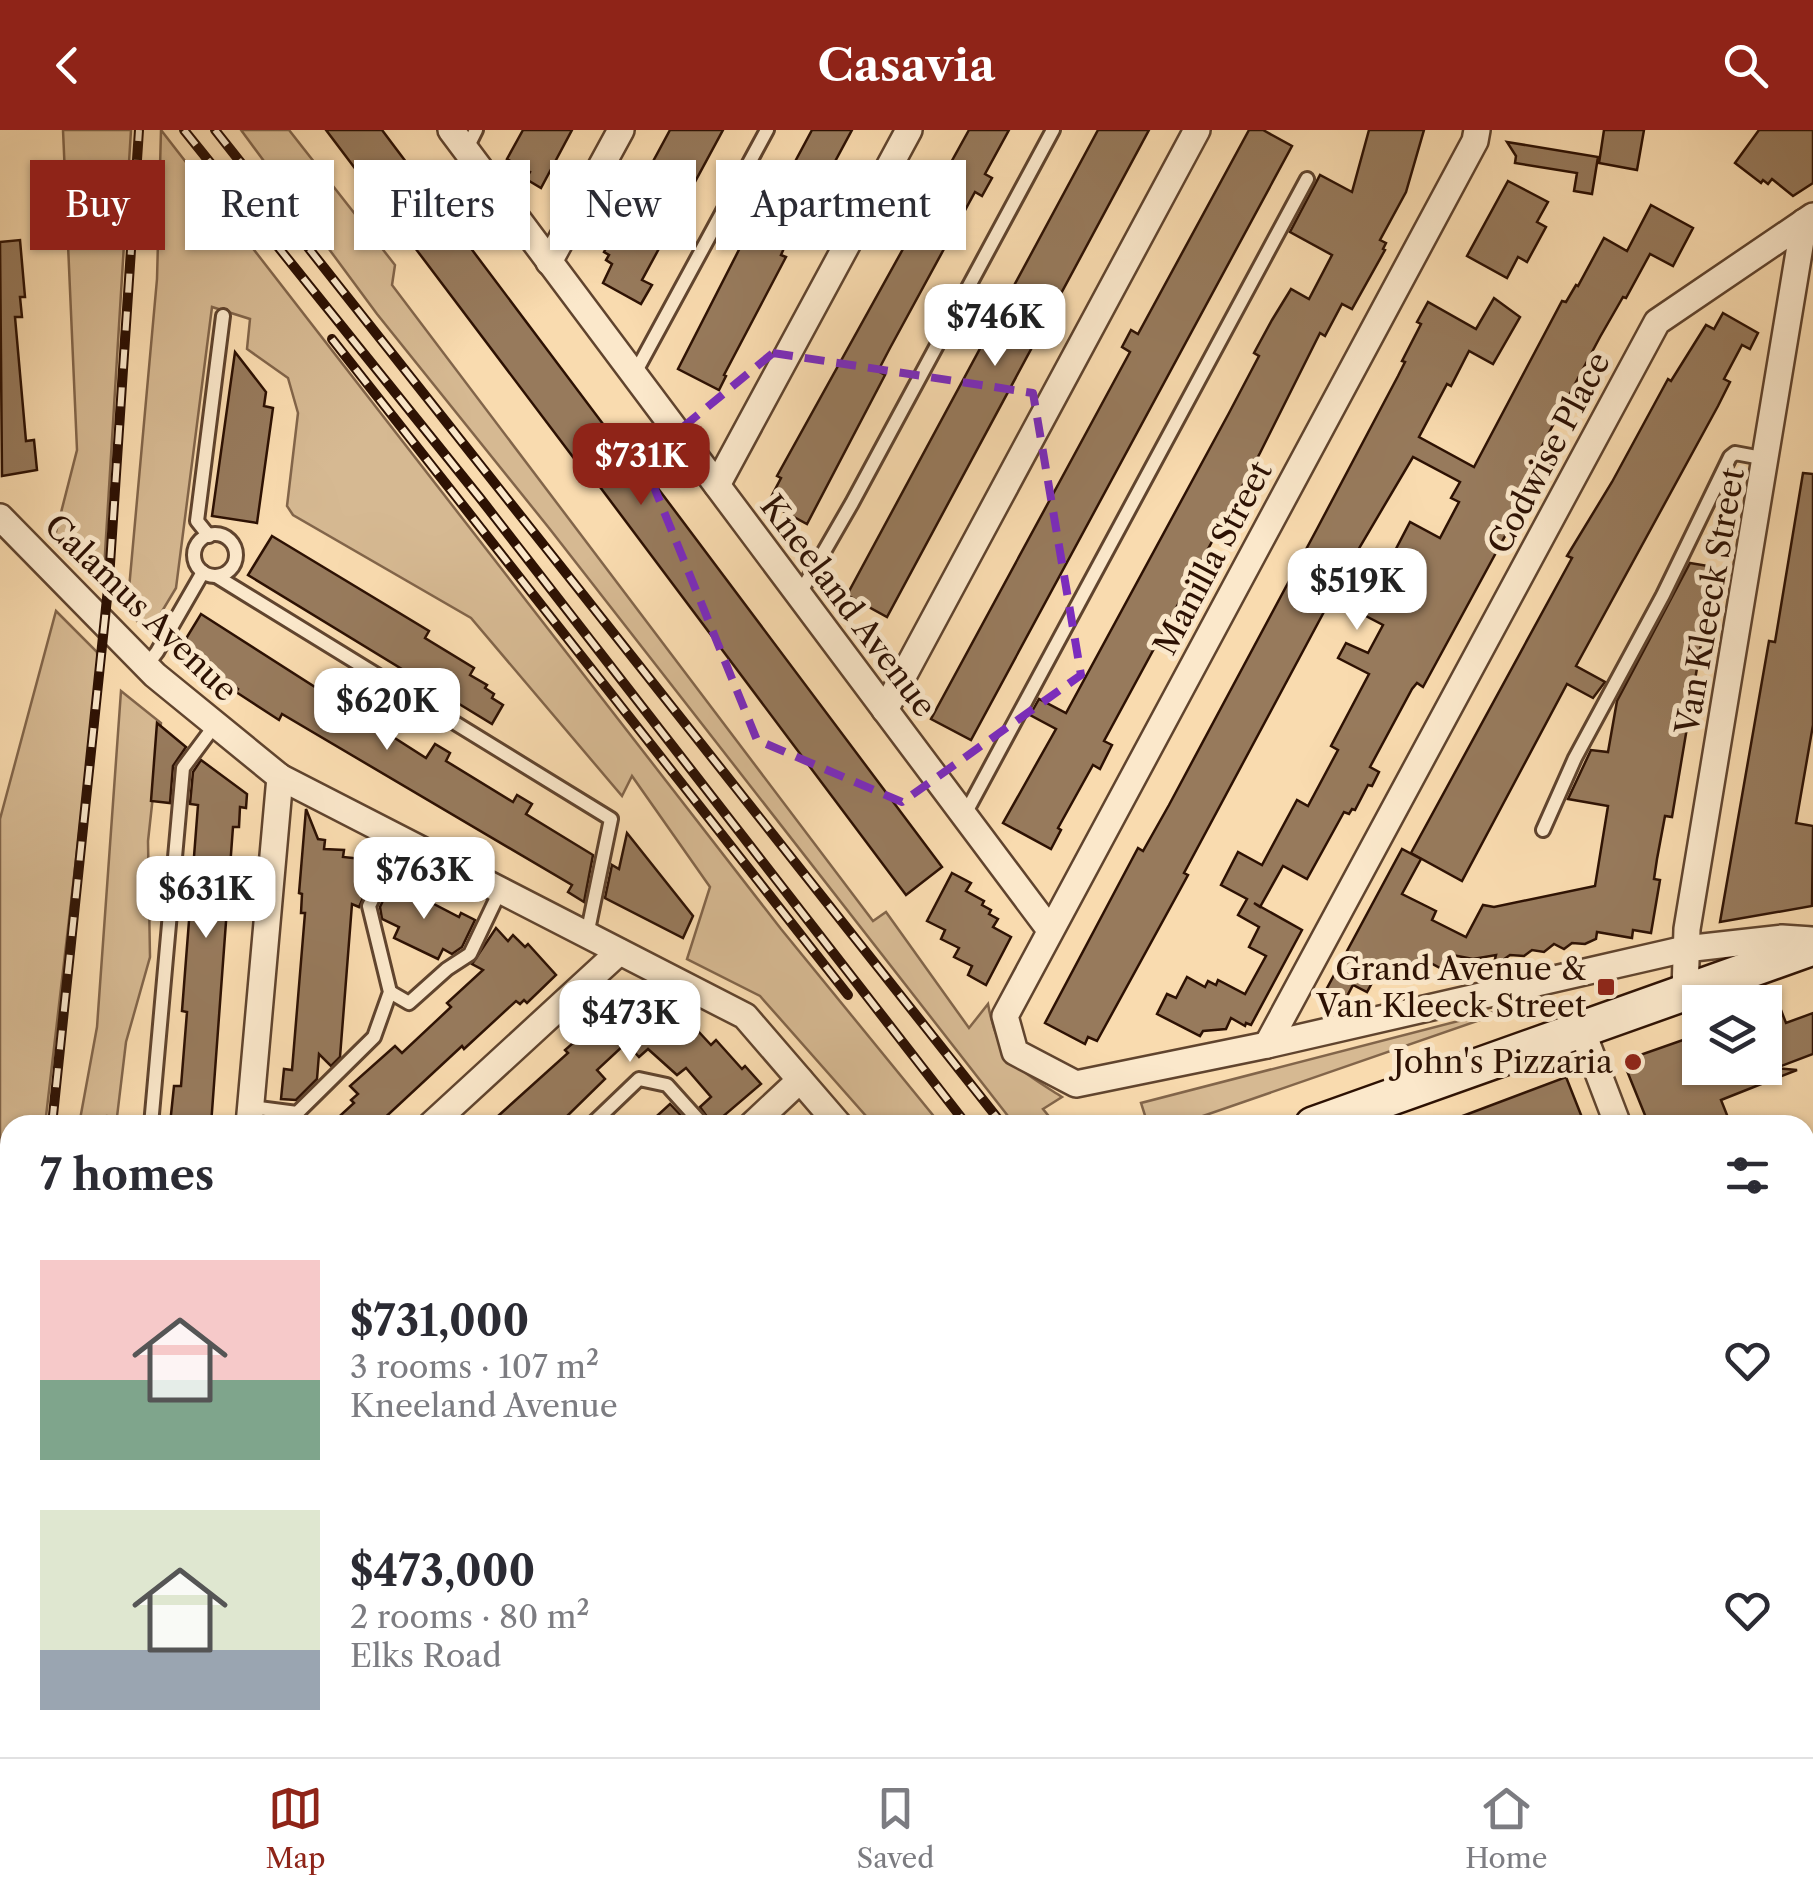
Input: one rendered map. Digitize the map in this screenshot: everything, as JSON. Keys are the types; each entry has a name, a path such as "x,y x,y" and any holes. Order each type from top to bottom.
{"main road":[{"path":"1701,985 1813,944"},
{"path":"1341,1115 1682,992"}],"street":[{"path":"550,262 621,130"},
{"path":"717,485 909,130"},
{"path":"886,710 1197,130"},
{"name":"Manilla Street","path":"1266,1045 1076,1084 1015,1052 1005,1016 1475,142 1477,130"},
{"name":"Kneeland Avenue","path":"464,137 550,262 1050,930"},
{"name":"Van Kleeck Street","path":"1685,985 1685,949 1809,219"},
{"name":"Codwise Place","path":"1266,1045 1657,322 1809,219"},
{"name":"Calamus Avenue","path":"0,517 146,666 280,778 745,1016 830,1115"},
{"path":"250,1115 280,778"},
{"path":"1266,1045 1685,949 1782,938 1813,944"},
{"path":"442,1115 619,952"},
{"path":"1581,1028 1614,1115"},
{"path":"763,1115 800,1080"}],"lane":[{"path":"634,375 767,130"},
{"path":"799,595 1053,130"},
{"path":"964,816 1307,178"},
{"path":"146,666 209,574 232,567 234,549 227,538 209,536 196,520 223,316"},
{"path":"1542,830 1730,457 1735,454 1767,459"},
{"path":"209,536 195,549 195,562 209,574 611,819 588,936"},
{"path":"152,1115 183,768 215,725"},
{"path":"265,1115 296,1113 374,1037 390,992 369,906 401,840"},
{"path":"390,992 410,1003 447,969 460,964 470,954 500,891"},
{"path":"602,1115 639,1080 667,1084 694,1115"}],"highlighted area":[{"path":"773,353 1033,393 1081,675 902,802 757,740 643,460"}],"shaded area":[{"path":"63,130 131,130 129,160 64,160"},
{"path":"161,130 185,161 185,250 254,250 781,929 933,1115 865,1115 760,996 687,959 710,887 632,776 622,796 471,618 293,515 287,506 298,413 288,378 247,349 250,319 212,307 176,588 149,633 127,611 158,250 165,250"},
{"path":"241,130 289,130 313,160 263,160"},
{"path":"334,187 354,213 354,250 383,250 395,265 392,285 873,921 886,912 969,1028 988,1004 997,1038 1012,1061 1062,1097 1043,1109 1048,1115 1007,1115 330,250 334,250"},
{"path":"68,250 124,250 103,586 55,536 77,450"},
{"path":"56,611 97,652 98,671 46,1115 0,1115 0,819"},
{"path":"121,691 161,723 148,841 150,957 126,1042 117,1115 81,1115 97,1027"},
{"path":"1532,1002 1206,1115 1145,1115 1141,1103"}],"building":[{"path":"326,130 382,130 405,160 354,160 354,167"},
{"path":"523,130 572,130 556,160 550,160 550,171 541,188 530,181 530,160 507,159"},
{"path":"670,130 723,130 696,180 696,160 654,160"},
{"path":"812,130 852,130 836,160 796,160"},
{"path":"969,130 1009,130 985,174 992,178 982,196 975,192 966,209 966,160 952,160"},
{"path":"1098,130 1149,130 887,617 847,595"},
{"path":"1249,130 1263,130 1292,146 971,740 931,719 1130,352 1122,347 1131,330 1138,334"},
{"path":"1369,130 1424,130 1406,192 1380,240 1386,243 1385,250 1352,309 1342,304 1325,336 1320,333 1260,453 1104,741 1112,745 1100,769 1093,765 1058,828 1061,830 1051,849 1003,823 1056,729 1030,715 1039,699 1066,713 1259,356 1254,353 1272,320 1291,289 1309,299 1332,255 1290,232 1320,175 1352,192"},
{"path":"1604,130 1644,130 1637,170 1599,163"},
{"path":"1759,130 1813,130 1813,183 1793,196 1772,179 1768,184 1763,180 1761,183 1735,163"},
{"path":"1507,142 1598,157 1592,194 1574,191 1577,173 1515,163 1516,156"},
{"path":"1508,181 1548,202 1537,222 1546,227 1527,262 1518,257 1507,278 1467,256"},
{"path":"1651,205 1693,228 1673,266 1650,254 1626,298 1623,297 1528,472 1533,475 1519,501 1523,503 1423,687 1417,683 1412,689 1370,767 1379,772 1372,786 1368,785 1355,810 1344,812 1307,879 1283,866 1260,907 1302,930 1251,1025 1231,1018 1226,1029 1203,1031 1200,1036 1157,1014 1167,994 1176,998 1187,977 1205,987 1208,981 1216,985 1218,980 1245,994 1266,956 1249,947 1259,927 1238,915 1247,899 1221,885 1238,852 1262,865 1297,800 1308,806 1338,750 1331,746 1369,674 1338,658 1346,643 1368,653 1383,625 1362,614 1410,522 1440,538 1459,502 1451,498 1460,482 1413,457 1348,567 1097,1041 1088,1037 1085,1044 1045,1023 1138,848 1143,851 1169,805 1318,527 1405,362 1402,361 1428,302 1476,329 1494,298 1520,317 1493,364 1469,351 1419,437 1474,467 1562,301 1566,302 1578,286 1604,238 1627,251"},
{"path":"20,240 25,297 20,297 22,317 15,317 26,441 34,440 37,470 2,476 0,242"},
{"path":"417,250 472,250 606,428 630,451 942,867 906,895 579,459 576,461"},
{"path":"658,250 642,280 652,285 641,304 603,283 612,264 604,252"},
{"path":"739,250 783,250 781,255 786,257 719,390 678,369"},
{"path":"902,250 943,250 878,371 885,375 807,524 768,503 781,478 777,476"},
{"path":"1723,313 1758,333 1750,349 1742,345 1724,379 1730,382 1718,406 1576,666 1605,682 1593,698 1567,684 1462,881 1411,853 1572,558 1567,556 1668,379 1671,381 1706,325 1714,329"},
{"path":"235,352 266,392 264,406 273,408 257,523 212,516"},
{"path":"1803,473 1813,474 1813,725 1796,823 1813,826 1812,906 1720,922 1769,641 1775,642"},
{"path":"272,536 429,631 425,638 474,668 470,675 487,685 485,688 494,694 492,698 503,705 492,724 248,575"},
{"path":"1690,563 1714,567 1672,817 1665,816 1657,859 1654,879 1660,880 1651,933 1633,930 1632,938 1597,932 1596,939 1585,944 1572,943 1564,949 1554,944 1544,952 1532,950 1524,956 1510,955 1493,967 1496,955 1473,959 1452,955 1444,970 1419,957 1415,965 1408,961 1403,971 1384,961 1367,992 1353,985 1345,1000 1326,990 1402,849 1421,859 1402,894 1436,911 1432,920 1466,937 1483,905 1494,907 1595,886 1608,806 1568,799 1591,750 1608,752 1617,701"},
{"path":"201,614 426,758 435,744 450,753 446,761 513,802 517,795 532,804 526,814 593,855 584,902 568,892 572,885 282,714 279,720 179,650"},
{"path":"157,723 186,747 173,766 170,803 151,801"},
{"path":"201,760 247,794 246,808 240,807 239,827 233,827 212,1115 171,1115 174,1086 181,1086 187,1012 182,1011 198,805 190,804 193,772"},
{"path":"306,809 318,839 325,840 324,849 344,850 343,857 362,859 366,865 377,867 359,907 352,904 340,1057 331,1066 319,1054 317,1079 296,1100 281,1099 284,1069 292,1070 305,913 301,913 299,893"},
{"path":"627,833 693,916 683,938 605,898 612,865 619,869"},
{"path":"952,873 971,883 966,891 984,901 982,905 991,910 989,914 998,919 993,927 1011,937 986,985 968,975 972,966 954,957 959,948 941,939 945,930 927,921"},
{"path":"393,879 459,917 461,913 475,920 462,947 452,954 443,949 438,959 394,938 399,927 382,919 380,907"},
{"path":"496,928 508,941 513,935 525,947 528,944 556,975 527,1003 516,1001 388,1115 341,1115 358,1094 350,1086 395,1046 402,1053 483,970 472,964"},
{"path":"624,992 631,1000 634,997 643,1002 656,1016 661,1012 674,1026 680,1021 693,1036 698,1031 711,1045 716,1040 761,1084 725,1115 706,1115 700,1107 711,1097 686,1068 677,1075 648,1049 639,1057 626,1043 597,1070 605,1079 568,1115 499,1115 568,1053 565,1050 580,1037 577,1034"},
{"path":"1782,1013 1786,1023 1813,1013 1813,1054 1782,1066"},
{"path":"1682,1040 1682,1085 1759,1085 1721,1100 1727,1115 1645,1115 1623,1061"},
{"path":"1566,1077 1581,1115 1465,1115"},
{"path":"670,1104 680,1115 658,1115"}],"railway":[{"path":"53,1115 109,579 139,130"},
{"path":"184,130 480,498 959,1115"},
{"path":"215,130 995,1115"},
{"path":"332,339 848,995"}],"place":[{"name":"Grand Avenue & Van Kleeck Street","path":"1606,987"},
{"name":"John's Pizzaria","path":"1633,1062"}]}
